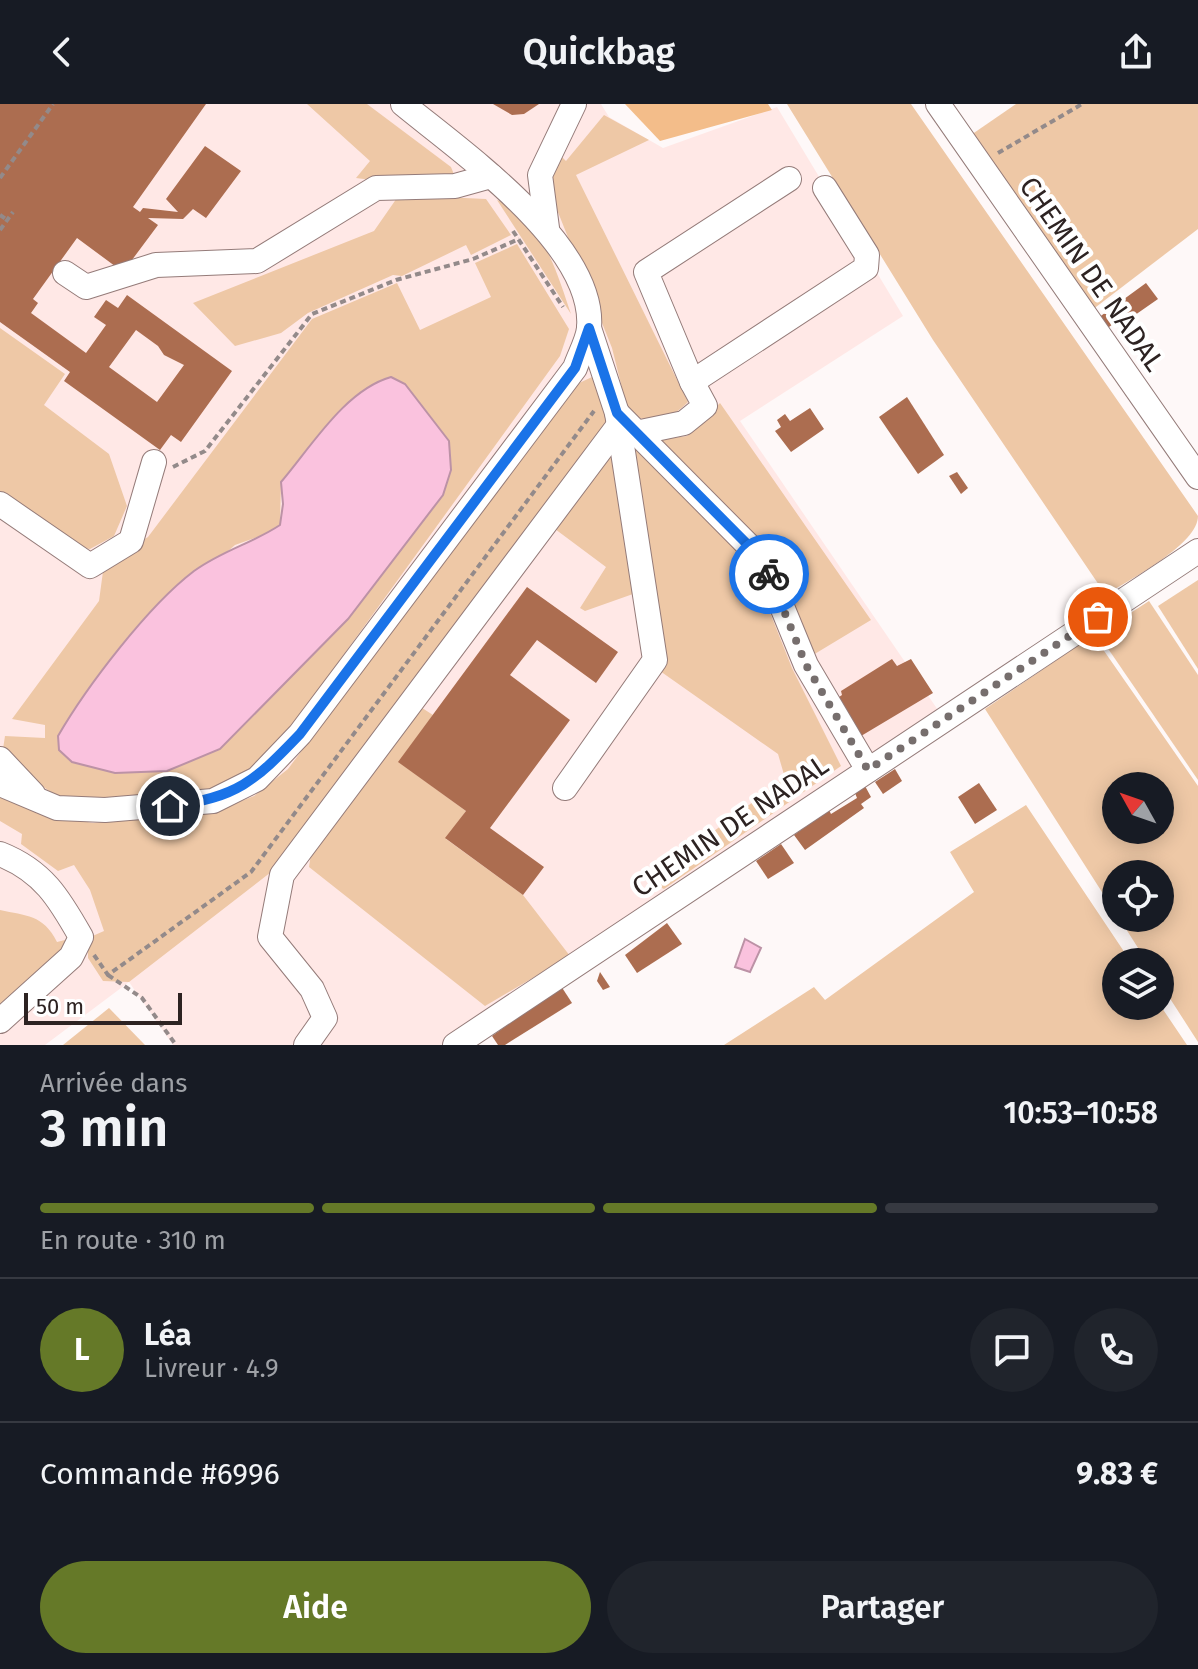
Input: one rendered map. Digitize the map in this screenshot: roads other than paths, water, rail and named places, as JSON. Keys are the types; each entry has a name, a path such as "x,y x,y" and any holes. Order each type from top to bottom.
{"street":[{"path":"403,104 491,176 547,228 583,287 589,328 624,424 655,660 565,788"},
{"path":"547,228 540,175 574,104"},
{"name":"CHEMIN DE NADAL","path":"938,104 1198,477"},
{"path":"65,273 86,287 156,265 257,261 376,188 455,186 491,176"},
{"path":"624,424 684,423 705,406 646,272 789,179"},
{"path":"692,382 866,268 867,255 825,188"},
{"path":"0,784 57,808 73,809 170,806 213,801 257,779 300,734 575,368 589,328"},
{"path":"624,424 748,545 769,575 806,665 868,770"},
{"path":"306,1045 325,1018 312,989 270,937 282,875 624,424"},
{"path":"0,504 90,566 131,541 154,462"},
{"name":"CHEMIN DE NADAL","path":"455,1045 1198,551"},
{"path":"0,759 41,802"},
{"path":"0,854 17,861 55,891 81,937 71,957 0,1021"}]}
